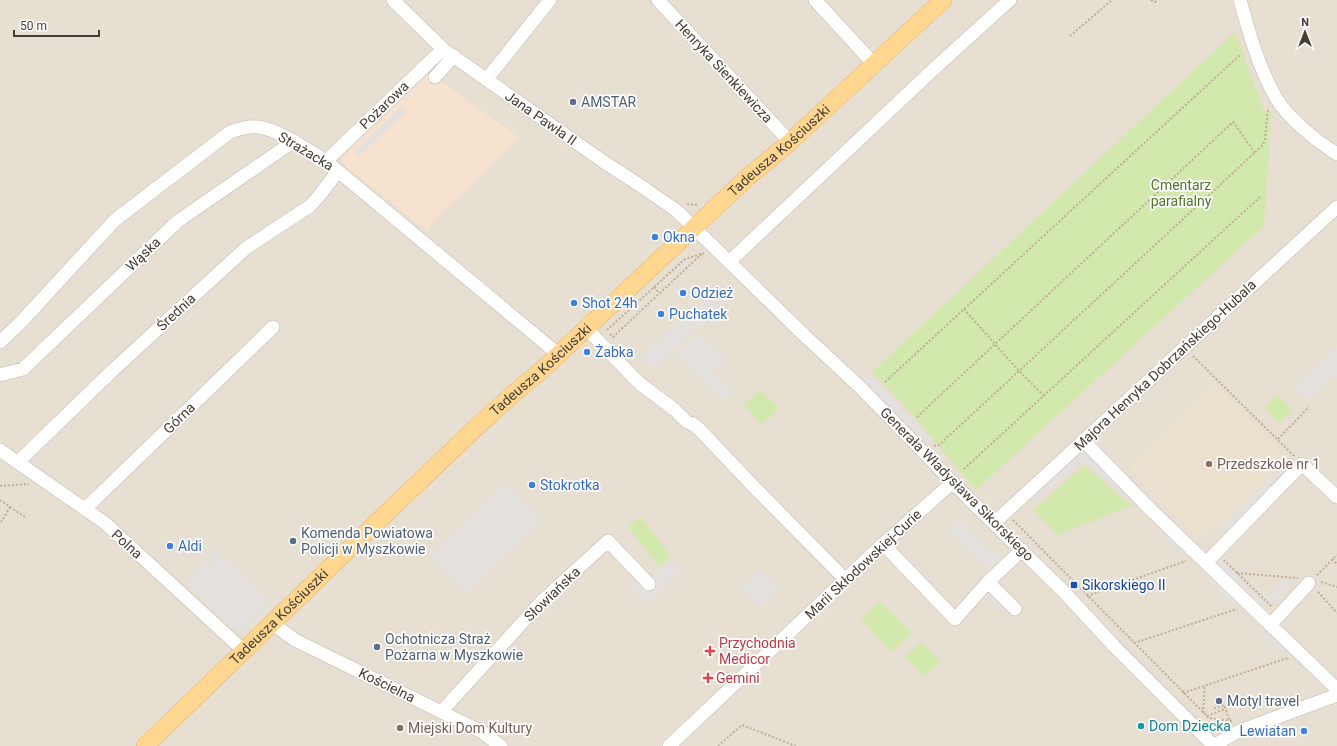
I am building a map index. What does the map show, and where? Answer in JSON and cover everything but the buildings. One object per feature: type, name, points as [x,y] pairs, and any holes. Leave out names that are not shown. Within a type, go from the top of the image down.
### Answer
[{"type":"main road","name":"Tadeusza Kościuszki","points":[[145,746],[465,439],[753,172],[790,142],[943,0]]},
{"type":"street","name":"Jana Pawła II","points":[[393,0],[408,17],[448,53],[677,211],[694,228]]},
{"type":"street","points":[[486,80],[550,0]]},
{"type":"street","name":"Henryka Sienkiewicza","points":[[658,0],[790,142]]},
{"type":"street","points":[[815,0],[874,64]]},
{"type":"street","points":[[729,262],[1010,0]]},
{"type":"street","points":[[1240,0],[1260,62],[1276,98],[1299,125],[1321,144],[1337,154]]},
{"type":"street","points":[[435,77],[448,53]]},
{"type":"street","name":"Pożarowa","points":[[326,161],[448,53]]},
{"type":"street","name":"Strażacka","points":[[0,342],[115,220],[230,132],[238,129],[258,127],[268,129],[294,141],[326,161],[558,354]]},
{"type":"street","name":"Wąska","points":[[0,375],[23,369],[178,220],[294,141]]},
{"type":"street","name":"Średnia","points":[[18,462],[112,371],[246,248],[310,206],[338,171]]},
{"type":"street","name":"Majora Henryka Dobrzańskiego-Hubala","points":[[994,523],[1337,207]]},
{"type":"street","name":"Generała Władysława Sikorskiego","points":[[694,228],[860,387],[1071,599],[1114,646],[1214,746]]},
{"type":"street","name":"Górna","points":[[85,509],[273,328]]},
{"type":"street","points":[[586,328],[639,383],[675,410],[686,422],[693,424],[700,430],[846,580]]},
{"type":"street","points":[[1083,440],[1147,506],[1337,689]]},
{"type":"street","name":"Polna","points":[[0,450],[104,523],[244,651]]},
{"type":"street","points":[[1203,559],[1216,553],[1302,464],[1337,496]]},
{"type":"street","name":"Marii Skłodowskiej-Curie","points":[[669,746],[883,544],[953,482]]},
{"type":"street","name":"Słowiańska","points":[[441,712],[542,601],[608,540],[649,584]]},
{"type":"street","points":[[883,544],[955,619],[988,582],[1022,550]]},
{"type":"street","points":[[1270,625],[1311,581]]},
{"type":"street","points":[[988,582],[1015,609]]},
{"type":"street","name":"Kościelna","points":[[273,624],[295,640],[482,732],[501,746]]},
{"type":"street","points":[[1214,746],[1233,726],[1337,695]]},
{"type":"path","points":[[1070,36],[1112,0]]},
{"type":"path","points":[[1151,0],[1155,2],[1157,0]]},
{"type":"path","points":[[885,382],[1241,54]]},
{"type":"path","points":[[939,445],[1018,370],[1263,145],[1268,112]]},
{"type":"path","points":[[917,417],[1233,122],[1255,153]]},
{"type":"path","points":[[964,469],[1260,197]]},
{"type":"path","points":[[613,337],[703,253]]},
{"type":"path","points":[[654,287],[659,293]]},
{"type":"path","points":[[964,309],[1018,370],[1043,395]]},
{"type":"path","points":[[1184,347],[1302,464]]},
{"type":"path","points":[[1277,439],[1309,407]]},
{"type":"path","points":[[0,486],[48,483]]},
{"type":"path","points":[[0,500],[25,517]]},
{"type":"path","points":[[0,524],[10,507]]},
{"type":"path","points":[[1006,512],[1203,713],[1233,726]]},
{"type":"path","points":[[1216,553],[1280,614]]},
{"type":"path","points":[[1311,581],[1337,555]]},
{"type":"path","points":[[1087,596],[1203,559]]},
{"type":"path","points":[[1332,559],[1337,564]]},
{"type":"path","points":[[1238,573],[1311,581],[1337,587]]},
{"type":"path","points":[[1311,581],[1337,613]]},
{"type":"path","points":[[1134,643],[1250,605]]},
{"type":"path","points":[[1183,693],[1300,654]]},
{"type":"path","points":[[1203,713],[1205,685]]},
{"type":"path","points":[[1215,707],[1224,705],[1233,726]]},
{"type":"path","points":[[1207,716],[1226,709]]},
{"type":"path","points":[[718,746],[742,725],[796,746]]},
{"type":"shaded area","points":[[0,0],[1337,0],[1337,746],[0,746]]},
{"type":"shaded area","points":[[430,73],[504,127],[508,126],[509,130],[519,138],[436,219],[427,231],[343,165],[341,158]]},
{"type":"shaded area","points":[[401,107],[406,112],[359,156],[354,152]]},
{"type":"shaded area","points":[[718,286],[731,297],[653,368],[639,358]]},
{"type":"shaded area","points":[[699,334],[725,360],[711,372],[733,391],[723,400],[676,353]]},
{"type":"shaded area","points":[[1337,347],[1337,373],[1307,401],[1294,388]]},
{"type":"shaded area","points":[[870,374],[932,440],[924,447],[860,383]]},
{"type":"shaded area","name":"Przedszkole nr 1","points":[[1215,384],[1288,458],[1213,530],[1209,525],[1197,537],[1130,469]]},
{"type":"shaded area","points":[[1083,448],[1141,503],[1134,505],[1082,460],[1037,501],[1030,494]]},
{"type":"shaded area","points":[[1288,461],[1295,466],[1226,536],[1220,530]]},
{"type":"shaded area","points":[[506,483],[542,520],[466,593],[430,557]]},
{"type":"shaded area","points":[[961,520],[1005,563],[988,580],[1015,604],[1004,615],[980,590],[975,594],[969,589],[990,570],[949,530]]},
{"type":"shaded area","points":[[1167,530],[1191,554],[1183,557],[1159,533]]},
{"type":"shaded area","points":[[216,550],[270,602],[240,634],[202,601],[208,595],[207,594],[201,597],[185,582],[203,561],[210,566],[211,560],[209,557]]},
{"type":"shaded area","points":[[672,559],[682,570],[645,602],[629,584],[638,577],[645,583]]},
{"type":"shaded area","points":[[1220,559],[1265,603],[1259,609],[1215,565]]},
{"type":"shaded area","points":[[761,570],[779,590],[760,608],[741,588]]},
{"type":"shaded area","points":[[1218,580],[1242,604],[1234,607],[1210,583]]},
{"type":"shaded area","points":[[1284,580],[1292,584],[1271,604],[1265,598]]},
{"type":"shaded area","points":[[1266,628],[1289,649],[1283,654],[1281,653],[1258,631]]},
{"type":"green space","name":"Cmentarz parafialny","points":[[1235,32],[1264,111],[1271,112],[1264,226],[976,490],[910,412],[872,372]]},
{"type":"green space","points":[[760,390],[779,409],[762,424],[744,405]]},
{"type":"green space","points":[[1277,395],[1292,410],[1280,422],[1264,408]]},
{"type":"green space","points":[[1084,465],[1132,506],[1057,535],[1034,510]]},
{"type":"green space","points":[[641,517],[671,557],[659,567],[628,527]]},
{"type":"green space","points":[[880,601],[912,634],[891,652],[861,619]]},
{"type":"green space","points":[[922,642],[940,662],[924,676],[905,657]]},
{"type":"place","name":"AMSTAR","points":[[573,102]]},
{"type":"place","name":"Okna","points":[[655,237]]},
{"type":"place","name":"Odzież","points":[[683,293]]},
{"type":"place","name":"Shot 24h","points":[[574,303]]},
{"type":"place","name":"Puchatek","points":[[661,314]]},
{"type":"place","name":"Żabka","points":[[587,352]]},
{"type":"place","name":"Przedszkole nr 1","points":[[1209,464]]},
{"type":"place","name":"Stokrotka","points":[[532,485]]},
{"type":"place","name":"Komenda Powiatowa Policji w Myszkowie","points":[[293,541]]},
{"type":"place","name":"Aldi","points":[[170,546]]},
{"type":"place","name":"Sikorskiego II","points":[[1074,585]]},
{"type":"place","name":"Ochotnicza Straż Pożarna w Myszkowie","points":[[377,647]]},
{"type":"place","name":"Przychodnia Medicor","points":[[710,651]]},
{"type":"place","name":"Gemini","points":[[708,678]]},
{"type":"place","name":"Motyl travel","points":[[1219,701]]},
{"type":"place","name":"Dom Dziecka","points":[[1141,726]]},
{"type":"place","name":"Miejski Dom Kultury","points":[[400,728]]},
{"type":"place","name":"Lewiatan","points":[[1304,731]]}]
